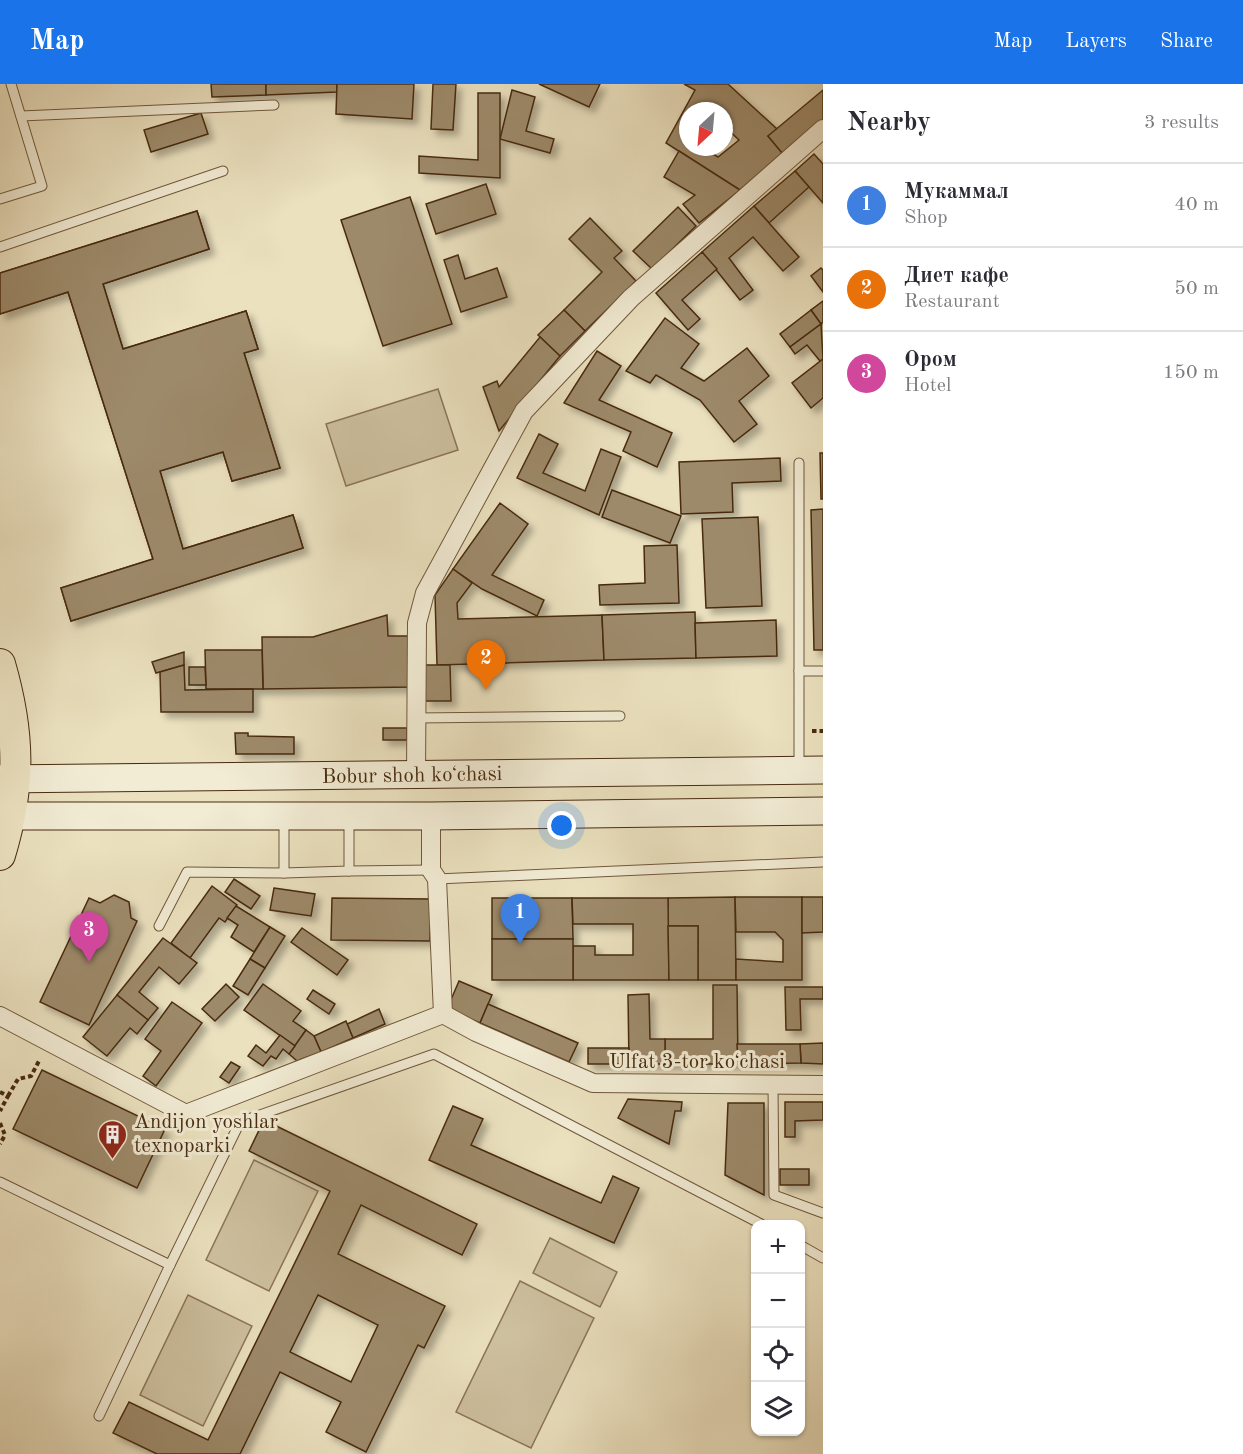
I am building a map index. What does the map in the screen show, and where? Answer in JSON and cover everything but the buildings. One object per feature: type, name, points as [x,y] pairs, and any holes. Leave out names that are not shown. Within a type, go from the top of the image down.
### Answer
[{"type":"main road","points":[[0,664],[13,723],[6,816],[0,855]]},
{"type":"main road","name":"Bobur shoh koʻchasi","points":[[8,779],[811,771]]},
{"type":"main road","points":[[91,779],[96,816]]},
{"type":"main road","name":"Bobur shoh koʻchasi","points":[[6,816],[430,816],[823,811]]},
{"type":"street","points":[[416,776],[417,623],[425,593],[524,411],[631,298],[823,129]]},
{"type":"street","points":[[0,1016],[186,1114],[442,1014],[430,816]]},
{"type":"street","name":"Ulfat 3-tor koʻchasi","points":[[442,1014],[476,1032],[593,1083],[823,1085]]},
{"type":"lane","points":[[0,199],[42,186],[12,84]]},
{"type":"lane","points":[[21,116],[274,105]]},
{"type":"lane","points":[[0,247],[223,171]]},
{"type":"lane","points":[[799,463],[800,671],[811,771]]},
{"type":"lane","points":[[800,671],[823,671]]},
{"type":"lane","points":[[416,718],[620,716]]},
{"type":"lane","points":[[284,816],[284,873]]},
{"type":"lane","points":[[349,816],[349,871]]},
{"type":"lane","points":[[159,926],[187,872],[349,871],[434,875],[823,862]]},
{"type":"lane","points":[[99,1416],[240,1122],[434,1054],[753,1220]]},
{"type":"lane","points":[[773,1085],[774,1195],[823,1213]]},
{"type":"lane","points":[[0,1182],[170,1265]]},
{"type":"lane","points":[[805,1247],[823,1257]]},
{"type":"path","points":[[0,1111],[18,1079],[31,1076],[49,1042]]},
{"type":"path","points":[[0,1092],[8,1096]]},
{"type":"path","points":[[0,1123],[5,1135],[0,1144]]},
{"type":"shaded area","points":[[438,389],[458,450],[346,486],[326,424]]},
{"type":"shaded area","points":[[254,1160],[318,1191],[269,1291],[206,1260]]},
{"type":"shaded area","points":[[550,1238],[617,1272],[600,1307],[533,1273]]},
{"type":"shaded area","points":[[520,1281],[594,1318],[531,1448],[456,1412]]},
{"type":"shaded area","points":[[188,1295],[252,1326],[203,1426],[140,1395]]},
{"type":"place","name":"Диет кафе","points":[[486,690]]},
{"type":"place","name":"Мукаммал","points":[[520,944]]},
{"type":"place","name":"Ором","points":[[89,962]]},
{"type":"place","name":"Andijon yoshlar texnoparki","points":[[113,1160]]}]
